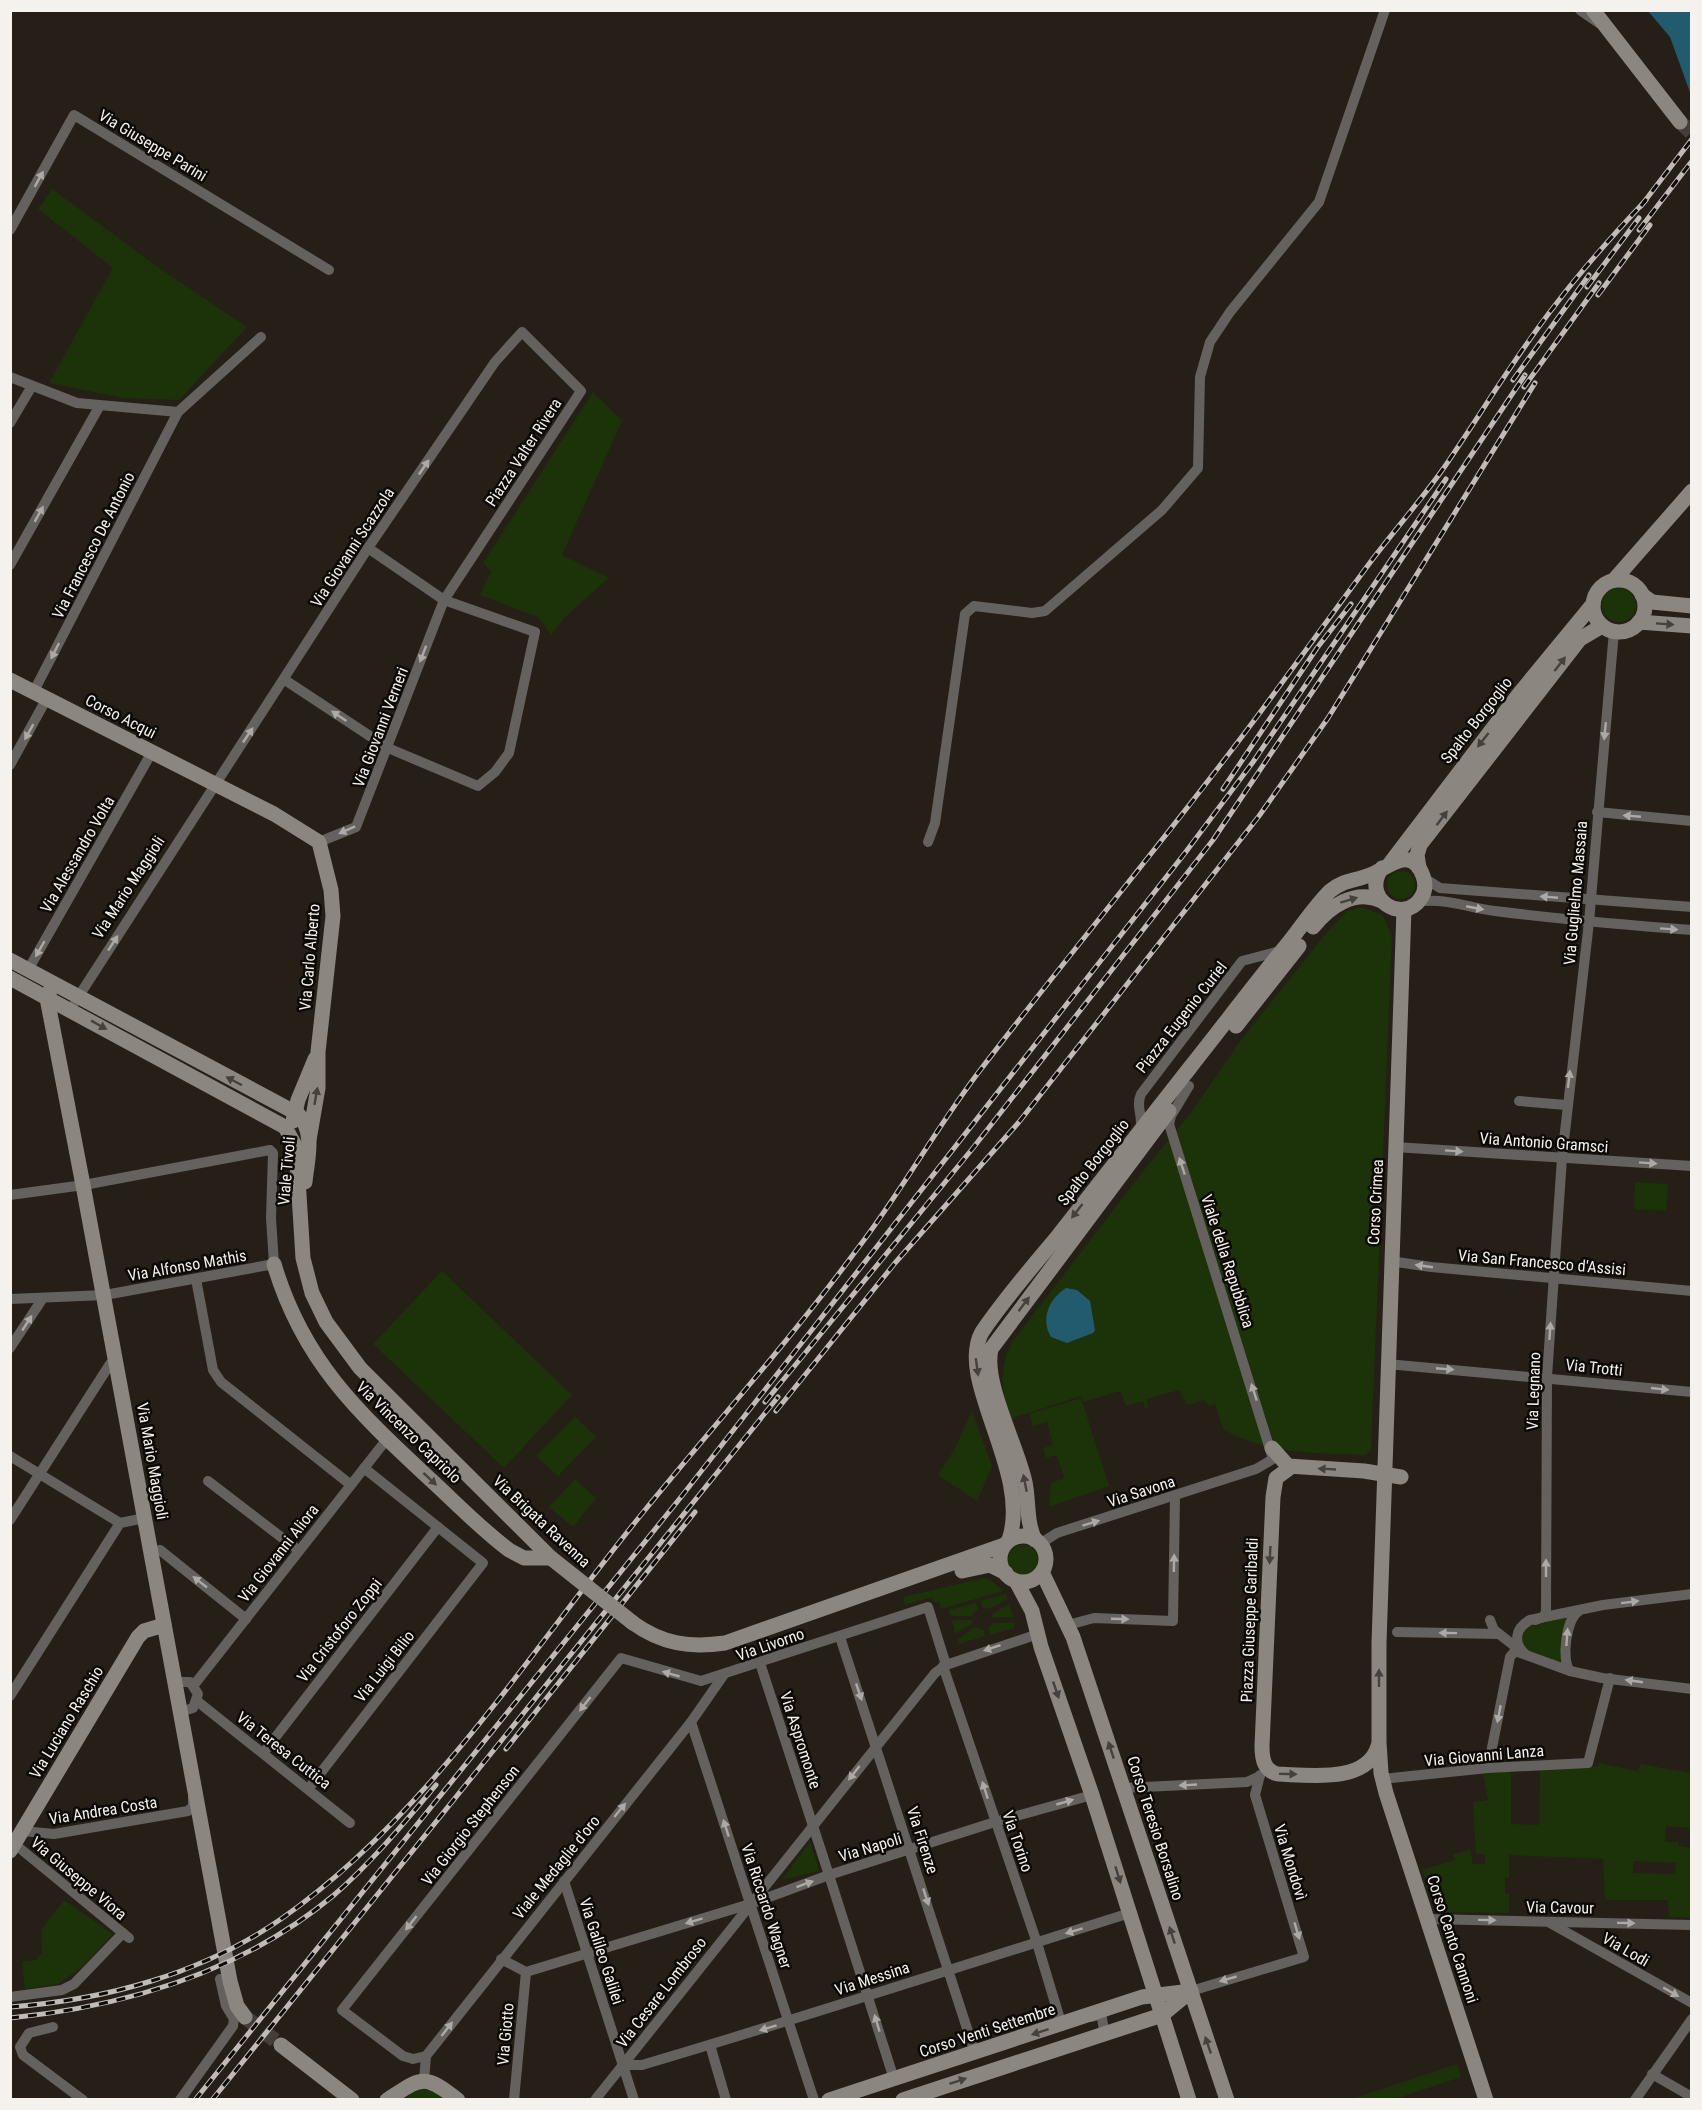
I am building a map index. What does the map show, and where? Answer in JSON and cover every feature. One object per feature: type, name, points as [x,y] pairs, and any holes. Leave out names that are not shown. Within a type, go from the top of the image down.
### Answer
[{"type":"main road","points":[[1593,10],[1680,122]]},
{"type":"main road","points":[[1639,622],[1644,609],[1632,569],[1646,545],[1691,494]]},
{"type":"main road","name":"Spalto Borgoglio","points":[[1007,1543],[1013,1523],[1012,1491],[1005,1458],[976,1367],[978,1339],[1139,1132],[1272,955],[1334,888],[1350,880],[1371,875],[1387,865],[1519,694],[1593,604],[1597,591],[1614,580],[1646,545]]},
{"type":"main road","points":[[1614,580],[1621,580],[1639,590],[1652,602],[1692,606]]},
{"type":"main road","points":[[1593,604],[1597,620],[1608,628]]},
{"type":"main road","name":"Spalto Borgoglio","points":[[1421,873],[1417,855],[1420,845],[1580,639],[1608,628],[1628,630],[1639,622],[1692,626]]},
{"type":"main road","name":"Corso Acqui","points":[[10,680],[215,784]]},
{"type":"main road","points":[[215,784],[274,814],[320,842]]},
{"type":"main road","name":"Via Carlo Alberto","points":[[318,1052],[333,909],[320,842]]},
{"type":"main road","points":[[1407,861],[1421,873],[1425,889],[1411,906],[1392,908],[1382,901],[1376,884],[1387,865],[1407,861]]},
{"type":"main road","name":"Spalto Borgoglio","points":[[1039,1545],[1030,1525],[1023,1476],[992,1375],[991,1348],[1189,1086],[1330,908],[1359,897],[1382,901]]},
{"type":"main road","name":"Corso Crimea","points":[[1378,1737],[1389,1631],[1383,1497],[1390,1261],[1411,906]]},
{"type":"main road","points":[[10,960],[28,970],[50,991]]},
{"type":"main road","points":[[10,978],[50,991]]},
{"type":"main road","name":"Viale Tivoli","points":[[50,991],[285,1127],[302,1141],[300,1218]]},
{"type":"main road","name":"Via Mario Maggioli","points":[[50,991],[223,1946],[233,1995],[245,2017]]},
{"type":"main road","name":"Viale Tivoli","points":[[74,1004],[294,1111]]},
{"type":"main road","points":[[302,1141],[294,1111],[318,1052]]},
{"type":"main road","points":[[302,1141],[319,1072],[318,1052]]},
{"type":"main road","points":[[265,1098],[290,1101],[304,1086]]},
{"type":"main road","name":"Via Brigata Ravenna","points":[[300,1218],[302,1251],[310,1287],[320,1313],[339,1342],[428,1437],[551,1558],[633,1623],[668,1642],[696,1646],[714,1645],[745,1637],[886,1589],[1007,1543]]},
{"type":"main road","name":"Via Vincenzo Capriolo","points":[[274,1264],[289,1309],[307,1345],[345,1395],[387,1439],[509,1550],[524,1558],[551,1558]]},
{"type":"main road","points":[[1272,1448],[1282,1462],[1290,1467],[1364,1471],[1401,1477]]},
{"type":"main road","points":[[1364,1471],[1379,1464],[1384,1452]]},
{"type":"main road","points":[[1273,1497],[1276,1478],[1290,1467]]},
{"type":"main road","name":"Piazza Giuseppe Garibaldi","points":[[1273,1497],[1262,1746],[1265,1765],[1272,1773],[1345,1773],[1360,1769],[1371,1761],[1377,1749],[1378,1737]]},
{"type":"main road","points":[[1011,1577],[1033,1580],[1042,1572],[1045,1563],[1039,1545],[1022,1537],[1007,1543],[1000,1563],[1030,1605],[1189,2100]]},
{"type":"main road","name":"Via Brigata Ravenna","points":[[886,1589],[985,1565],[994,1566],[1011,1577]]},
{"type":"main road","name":"Corso Teresio Borsalino","points":[[1042,1572],[1045,1583],[1068,1625],[1227,2100]]},
{"type":"main road","name":"Via Luciano Raschio","points":[[15,1842],[138,1637],[144,1631],[164,1625]]},
{"type":"main road","points":[[1378,1737],[1383,1785]]},
{"type":"main road","points":[[1345,1773],[1372,1774],[1383,1785]]},
{"type":"main road","name":"Corso Cento Cannoni","points":[[1383,1785],[1486,2100]]},
{"type":"main road","points":[[903,2100],[1162,2015],[1191,1991]]},
{"type":"main road","name":"Corso Venti Settembre","points":[[829,2100],[1155,1994],[1191,1991]]},
{"type":"main road","points":[[281,2045],[352,2100]]},
{"type":"main road","points":[[387,2100],[402,2087],[424,2080],[442,2088],[458,2100]]},
{"type":"street","points":[[928,842],[935,823],[965,614],[974,606],[1032,613],[1045,611],[1162,510],[1193,476],[1198,462],[1200,378],[1210,342],[1230,312],[1319,202],[1385,10]]},
{"type":"street","points":[[1580,10],[1611,31]]},
{"type":"street","name":"Via Giuseppe Parini","points":[[10,230],[74,115],[328,270]]},
{"type":"street","name":"Via Giovanni Scazzola","points":[[215,784],[285,680],[368,548],[495,362],[522,332]]},
{"type":"street","name":"Piazza Valter Rivera","points":[[444,600],[581,391],[522,332]]},
{"type":"street","points":[[10,377],[77,403],[99,407],[178,412],[261,337]]},
{"type":"street","points":[[10,423],[32,386]]},
{"type":"street","points":[[10,565],[99,407]]},
{"type":"street","name":"Via Francesco De Antonio","points":[[10,765],[41,695],[178,412]]},
{"type":"street","points":[[285,680],[388,748],[478,786],[495,772],[509,753],[535,632],[444,600],[368,548]]},
{"type":"street","name":"Via Giovanni Verneri","points":[[320,842],[356,827],[444,600]]},
{"type":"street","name":"Via Guglielmo Massaia","points":[[1562,1158],[1566,1104],[1591,900],[1608,628]]},
{"type":"street","name":"Via Alessandro Volta","points":[[28,970],[152,752]]},
{"type":"street","name":"Via Mario Maggioli","points":[[74,1004],[215,784]]},
{"type":"street","points":[[1597,812],[1692,821]]},
{"type":"street","points":[[1421,873],[1440,888],[1692,907]]},
{"type":"street","points":[[1411,906],[1439,901],[1488,910],[1589,922],[1692,930]]},
{"type":"street","points":[[1272,955],[1276,969],[1272,980]]},
{"type":"street","name":"Piazza Eugenio Curiel","points":[[1139,1132],[1142,1117],[1138,1105],[1141,1094],[1242,961],[1272,955]]},
{"type":"street","name":"Viale della Repubblica","points":[[1189,1086],[1171,1116],[1169,1126],[1272,1448]]},
{"type":"street","points":[[1519,1101],[1566,1104]]},
{"type":"street","name":"Via Antonio Gramsci","points":[[1395,1147],[1692,1166]]},
{"type":"street","name":"Via Vincenzo Capriolo","points":[[84,1185],[267,1150],[273,1152],[271,1218],[274,1264]]},
{"type":"street","name":"Via Legnano","points":[[1526,1655],[1518,1646],[1517,1634],[1523,1624],[1544,1617],[1546,1609],[1547,1377],[1562,1158]]},
{"type":"street","points":[[10,1195],[84,1185]]},
{"type":"street","name":"Via San Francesco d'Assisi","points":[[1390,1261],[1431,1267],[1692,1291]]},
{"type":"street","name":"Via Alfonso Mathis","points":[[10,1299],[105,1295],[274,1264]]},
{"type":"street","points":[[196,1279],[213,1370],[221,1382],[351,1485]]},
{"type":"street","points":[[10,1348],[43,1298]]},
{"type":"street","points":[[10,1520],[110,1364],[117,1363]]},
{"type":"street","name":"Via Trotti","points":[[1387,1364],[1692,1392]]},
{"type":"street","name":"Via Giovanni Aliora","points":[[194,1685],[387,1439]]},
{"type":"street","points":[[1256,1469],[1272,1461],[1272,1448]]},
{"type":"street","points":[[10,1456],[120,1523],[145,1518]]},
{"type":"street","points":[[364,1468],[438,1527]]},
{"type":"street","points":[[1256,1469],[1265,1470],[1270,1474],[1273,1497]]},
{"type":"street","name":"Via Savona","points":[[1039,1545],[1058,1533],[1256,1469]]},
{"type":"street","points":[[208,1481],[298,1550]]},
{"type":"street","points":[[1068,1625],[1094,1618],[1173,1621],[1175,1497]]},
{"type":"street","points":[[10,1696],[120,1523]]},
{"type":"street","name":"Via Luigi Bilio","points":[[309,1788],[483,1563],[438,1527]]},
{"type":"street","name":"Via Cristoforo Zoppi","points":[[264,1752],[438,1527]]},
{"type":"street","points":[[151,1552],[160,1550],[246,1618]]},
{"type":"street","points":[[1535,1620],[1584,1609],[1692,1594]]},
{"type":"street","name":"Via Livorno","points":[[621,1658],[701,1682],[928,1606]]},
{"type":"street","name":"Via Torino","points":[[928,1606],[995,1822],[1037,1942],[1062,2026]]},
{"type":"street","points":[[1570,1671],[1566,1662],[1569,1622],[1575,1613],[1584,1609]]},
{"type":"street","points":[[1490,1620],[1493,1628],[1499,1634],[1526,1655]]},
{"type":"street","points":[[1257,1625],[1264,1628],[1266,1650]]},
{"type":"street","points":[[1389,1631],[1499,1634]]},
{"type":"street","points":[[813,1825],[935,1673],[945,1665],[1038,1634]]},
{"type":"street","name":"Via Firenze","points":[[840,1637],[975,2053]]},
{"type":"street","points":[[1488,1768],[1510,1661],[1515,1651],[1570,1671],[1692,1689]]},
{"type":"street","name":"Via Giorgio Stephenson","points":[[426,2056],[413,2059],[403,2056],[342,2010],[621,1658]]},
{"type":"street","name":"Via Aspromonte","points":[[760,1663],[829,1875]]},
{"type":"street","name":"Viale Medaglie d'oro","points":[[426,2056],[691,1722],[723,1676]]},
{"type":"street","name":"Via Giovanni Lanza","points":[[1383,1785],[1488,1768],[1588,1763],[1611,1678]]},
{"type":"street","points":[[175,1682],[186,1681],[194,1685],[198,1694],[193,1708],[180,1712]]},
{"type":"street","name":"Via Teresa Cuttica","points":[[197,1701],[264,1752],[350,1823]]},
{"type":"street","name":"Via Riccardo Wagner","points":[[691,1722],[814,2100]]},
{"type":"street","name":"Piazza Giuseppe Garibaldi","points":[[1260,1775],[1262,1746]]},
{"type":"street","points":[[1123,1788],[1247,1782],[1257,1779],[1260,1775]]},
{"type":"street","name":"Via Mondovì","points":[[1191,1991],[1304,1957],[1255,1792],[1260,1775]]},
{"type":"street","name":"Via Andrea Costa","points":[[15,1842],[188,1810],[194,1804],[193,1781]]},
{"type":"street","name":"Via Napoli","points":[[750,1904],[829,1875],[995,1822],[1092,1795]]},
{"type":"street","name":"Via Cesare Lombroso","points":[[595,2100],[813,1825]]},
{"type":"street","name":"Via Giuseppe Viora","points":[[10,1997],[62,1990],[74,1984],[126,1936],[15,1842]]},
{"type":"street","points":[[829,1875],[894,2079]]},
{"type":"street","name":"Via Galileo Galilei","points":[[564,1881],[634,2100]]},
{"type":"street","points":[[501,1959],[526,1971],[750,1904]]},
{"type":"street","name":"Via Messina","points":[[623,2065],[642,2065],[789,2022],[949,1968],[1130,1913]]},
{"type":"street","name":"Via Cavour","points":[[1428,1919],[1692,1925]]},
{"type":"street","name":"Via Lodi","points":[[1547,1921],[1692,2003]]},
{"type":"street","name":"Via Giotto","points":[[514,2100],[526,1971]]},
{"type":"street","points":[[180,2100],[233,2026],[234,2019],[225,2006],[220,1979]]},
{"type":"street","points":[[1088,2017],[1099,2015],[1102,2018],[1104,2030],[1099,2035]]},
{"type":"street","points":[[1635,2100],[1692,2019]]},
{"type":"street","points":[[53,2027],[29,2033],[20,2047],[23,2055],[83,2100]]},
{"type":"street","points":[[710,2045],[726,2100]]},
{"type":"street","points":[[424,2080],[426,2056]]},
{"type":"street","points":[[1652,2074],[1692,2097]]},
{"type":"green space","points":[[52,189],[159,268],[247,327],[179,400],[124,398],[49,383],[113,268],[38,209]]},
{"type":"green space","points":[[593,392],[622,421],[562,555],[609,578],[565,617],[551,635],[538,617],[480,595],[491,572],[483,563]]},
{"type":"green space","points":[[1619,588],[1631,593],[1636,605],[1631,617],[1619,622],[1607,617],[1602,605],[1607,593]]},
{"type":"green space","points":[[1401,871],[1411,875],[1415,885],[1411,895],[1401,899],[1391,895],[1387,885],[1391,875]]},
{"type":"green space","points":[[1362,907],[1382,915],[1392,935],[1371,1451],[1365,1455],[1291,1451],[1256,1443],[1223,1429],[1215,1404],[1208,1406],[1205,1400],[1187,1405],[1179,1390],[1147,1399],[1148,1408],[1145,1408],[1143,1401],[1126,1406],[1120,1391],[1083,1402],[1081,1396],[1010,1419],[1005,1399],[1003,1370],[1013,1341],[1144,1170],[1190,1114],[1241,1040],[1327,932],[1347,911]]},
{"type":"green space","points":[[1635,1182],[1668,1184],[1666,1211],[1634,1209]]},
{"type":"green space","points":[[442,1271],[572,1395],[504,1468],[373,1344]]},
{"type":"green space","points":[[1081,1398],[1109,1486],[1049,1507],[1051,1483],[1064,1478],[1057,1455],[1046,1458],[1043,1448],[1053,1445],[1047,1422],[1033,1426],[1029,1414]]},
{"type":"green space","points":[[972,1411],[992,1466],[977,1501],[938,1475],[954,1450]]},
{"type":"green space","points":[[575,1417],[596,1437],[558,1476],[536,1456]]},
{"type":"green space","points":[[575,1479],[596,1498],[573,1527],[549,1507]]},
{"type":"green space","points":[[1023,1545],[1033,1550],[1038,1560],[1033,1570],[1023,1575],[1013,1570],[1008,1560],[1013,1550]]},
{"type":"green space","points":[[984,1578],[990,1579],[1003,1591],[941,1609],[939,1602],[934,1602],[932,1597],[905,1605],[903,1597]]},
{"type":"green space","points":[[1006,1594],[1008,1599],[989,1609],[983,1608],[981,1601]]},
{"type":"green space","points":[[976,1603],[978,1609],[972,1616],[951,1616],[949,1610]]},
{"type":"green space","points":[[1009,1604],[1013,1617],[993,1618],[992,1614]]},
{"type":"green space","points":[[1567,1617],[1563,1664],[1527,1650],[1522,1643],[1524,1631],[1530,1626]]},
{"type":"green space","points":[[952,1620],[972,1620],[973,1624],[955,1633]]},
{"type":"green space","points":[[1014,1622],[1015,1628],[990,1635],[988,1628],[992,1623]]},
{"type":"green space","points":[[975,1627],[984,1630],[985,1636],[959,1644],[958,1639]]},
{"type":"green space","points":[[1599,1763],[1638,1771],[1640,1764],[1691,1773],[1691,1828],[1666,1826],[1665,1842],[1679,1842],[1678,1846],[1691,1848],[1691,1917],[1669,1917],[1668,1900],[1605,1900],[1603,1859],[1509,1855],[1509,1878],[1505,1878],[1505,1894],[1509,1894],[1509,1913],[1436,1912],[1422,1870],[1455,1860],[1453,1854],[1470,1850],[1473,1864],[1485,1864],[1485,1854],[1476,1854],[1473,1802],[1488,1800],[1483,1774],[1511,1771],[1511,1824],[1539,1825],[1540,1769],[1599,1766]],"holes":[[[1633,1861],[1676,1863],[1675,1874],[1633,1873]]]},
{"type":"green space","points":[[810,1841],[819,1871],[782,1880]]},
{"type":"green space","points":[[64,1900],[113,1934],[82,1967],[58,1984],[25,1989],[22,1962],[36,1960],[42,1953],[41,1930]]},
{"type":"green space","points":[[1457,2064],[1461,2077],[1395,2099],[1352,2099]]},
{"type":"green space","points":[[417,2083],[454,2100],[406,2100]]},
{"type":"water","points":[[1648,11],[1691,11],[1691,95],[1670,37]]},
{"type":"water","points":[[1066,1288],[1077,1290],[1090,1301],[1095,1330],[1093,1333],[1067,1343],[1051,1337],[1046,1323],[1051,1304]]},
{"type":"tunnel","points":[[1680,122],[1692,133]]},
{"type":"tunnel","points":[[245,2017],[281,2045]]},
{"type":"railway","points":[[1641,206],[1692,139]]},
{"type":"railway","points":[[1639,230],[1692,161]]},
{"type":"railway","points":[[10,2007],[81,1998],[152,1981],[219,1955],[251,1938],[281,1919],[334,1878],[384,1831],[431,1781],[476,1728],[645,1510],[833,1282],[874,1227],[978,1073],[1199,793],[1376,555],[1434,482],[1512,365],[1567,290],[1646,200]]},
{"type":"railway","points":[[1587,287],[1639,218]]},
{"type":"railway","points":[[1598,295],[1650,225]]},
{"type":"railway","points":[[1513,380],[1589,275]]},
{"type":"railway","points":[[1524,387],[1599,283]]},
{"type":"railway","points":[[765,1402],[973,1148],[1213,840],[1525,375]]},
{"type":"railway","points":[[776,1411],[895,1263],[1019,1122],[1259,816],[1328,718],[1535,383]]},
{"type":"railway","points":[[195,2100],[681,1497],[1185,853],[1253,762],[1446,479]]},
{"type":"railway","points":[[1223,789],[1317,648],[1351,604]]},
{"type":"railway","points":[[212,2100],[778,1397]]},
{"type":"railway","points":[[506,1749],[695,1512]]},
{"type":"railway","points":[[10,2018],[97,2005],[140,1994],[222,1965],[261,1945],[299,1922],[334,1895],[387,1842],[436,1785]]}]
